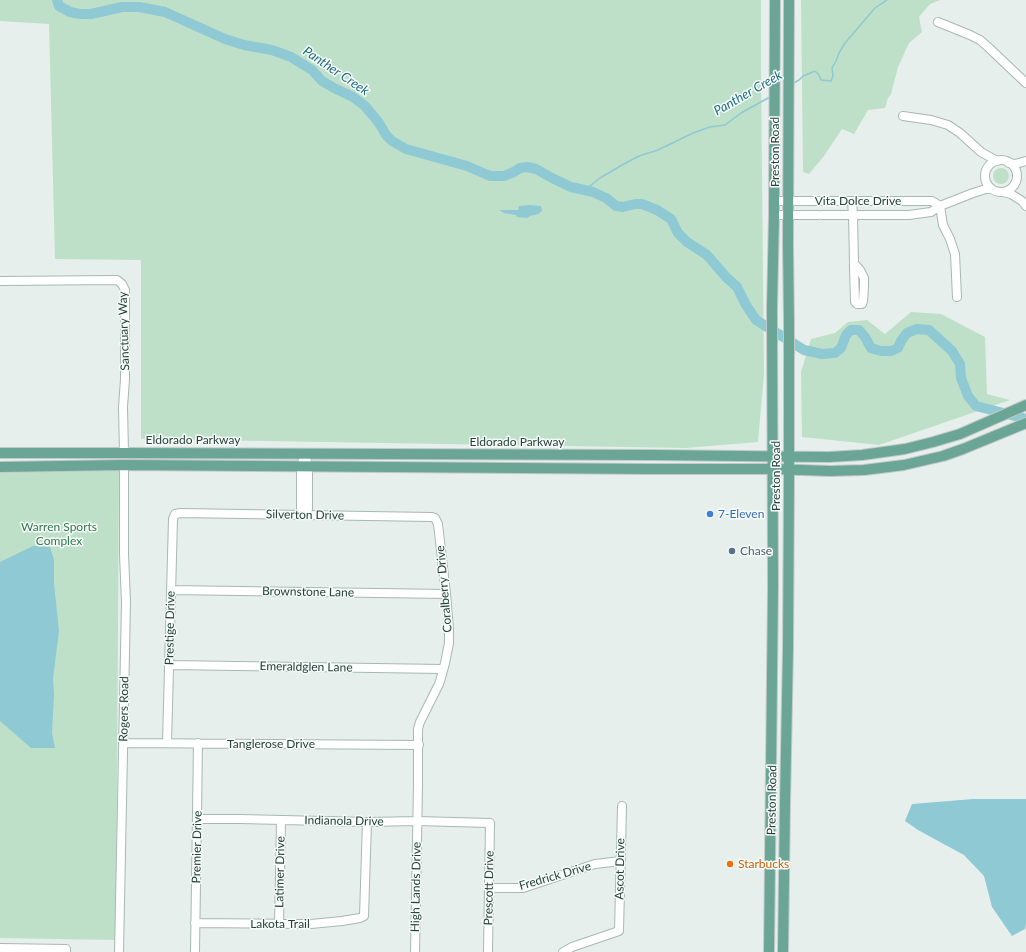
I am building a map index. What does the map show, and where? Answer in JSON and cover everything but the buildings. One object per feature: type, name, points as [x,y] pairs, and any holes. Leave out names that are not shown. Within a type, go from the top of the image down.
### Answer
[{"type":"main road","name":"Preston Road","points":[[769,952],[775,0]]},
{"type":"main road","name":"Preston Road","points":[[783,952],[788,648],[789,0]]},
{"type":"main road","name":"Eldorado Parkway","points":[[0,453],[773,456],[862,455],[904,449],[960,434],[1026,405]]},
{"type":"main road","points":[[0,466],[124,465],[650,470],[864,470],[904,465],[943,456],[1026,423]]},
{"type":"main road","points":[[124,453],[124,465]]},
{"type":"main road","points":[[537,455],[537,469]]},
{"type":"main road","points":[[650,455],[650,470]]},
{"type":"main road","points":[[772,648],[788,648]]},
{"type":"main road","points":[[771,803],[785,803]]},
{"type":"street","points":[[938,22],[980,40],[1026,83]]},
{"type":"street","points":[[903,116],[931,120],[945,124],[960,133],[981,152],[997,161]]},
{"type":"street","points":[[981,152],[987,167],[987,183],[991,188],[995,191],[1011,194],[1024,203]]},
{"type":"street","points":[[986,173],[991,163],[997,161],[1004,160],[1015,164],[1026,162]]},
{"type":"street","points":[[1003,192],[1009,190],[1013,186],[1026,162]]},
{"type":"street","points":[[1010,163],[1016,170],[1016,188],[1024,203]]},
{"type":"street","name":"Vita Dolce Drive","points":[[972,193],[983,182],[986,173]]},
{"type":"street","name":"Vita Dolce Drive","points":[[774,215],[909,215],[931,212],[940,206],[972,193],[991,188]]},
{"type":"street","name":"Vita Dolce Drive","points":[[774,200],[932,201],[940,206]]},
{"type":"street","points":[[822,215],[828,212],[829,208],[825,201]]},
{"type":"street","points":[[852,201],[854,263]]},
{"type":"street","points":[[940,206],[943,225],[955,254],[957,297]]},
{"type":"street","name":"Sanctuary Way","points":[[0,281],[117,280],[122,284],[125,290],[125,378],[123,407],[124,453]]},
{"type":"street","points":[[304,453],[305,467],[301,509],[304,515]]},
{"type":"street","name":"Rogers Road","points":[[119,952],[126,602],[124,554],[124,465]]},
{"type":"street","name":"Silverton Drive","points":[[175,514],[189,513],[435,518]]},
{"type":"street","name":"Prestige Drive","points":[[167,743],[172,519],[175,514]]},
{"type":"street","name":"Coralberry Drive","points":[[418,821],[418,729],[439,684],[449,643],[446,594],[438,524],[435,518]]},
{"type":"street","name":"Brownstone Lane","points":[[171,590],[446,594]]},
{"type":"street","name":"Emeraldglen Lane","points":[[169,665],[443,669]]},
{"type":"street","name":"Tanglerose Drive","points":[[123,743],[419,745]]},
{"type":"street","name":"Premier Drive","points":[[194,952],[198,743]]},
{"type":"street","name":"Ascot Drive","points":[[563,952],[572,947],[619,932],[622,806]]},
{"type":"street","name":"Indianola Drive","points":[[197,819],[490,823]]},
{"type":"street","name":"Latimer Drive","points":[[279,924],[281,821]]},
{"type":"street","name":"High Lands Drive","points":[[415,952],[418,821]]},
{"type":"street","name":"Lakota Trail","points":[[195,923],[311,924],[348,920],[364,916],[367,822]]},
{"type":"street","name":"Prescott Drive","points":[[488,952],[490,823]]},
{"type":"street","name":"Fredrick Drive","points":[[489,888],[523,888],[595,864],[620,861]]},
{"type":"street","points":[[0,948],[66,950]]},
{"type":"green space","points":[[0,0],[761,0],[764,374],[758,442],[686,448],[141,439],[141,260],[55,259],[49,24],[0,21]]},
{"type":"green space","points":[[801,0],[940,0],[930,4],[919,17],[922,32],[909,43],[898,67],[891,94],[885,108],[868,110],[854,134],[842,129],[824,156],[809,174],[803,172]]},
{"type":"green space","points":[[1001,168],[1008,173],[1009,176],[1004,183],[1001,184],[994,179],[993,176],[998,169]]},
{"type":"green space","points":[[911,312],[941,314],[985,337],[987,394],[1010,400],[879,445],[802,437],[801,372],[811,339],[835,333],[848,322],[867,320],[885,334]]},
{"type":"green space","name":"Warren Sports Complex","points":[[119,469],[116,940],[0,938],[0,473]]},
{"type":"water","points":[[519,206],[541,206],[542,211],[527,218],[517,217],[516,215],[504,213],[499,210],[518,210]]},
{"type":"water","points":[[33,546],[50,547],[54,560],[54,584],[59,631],[53,679],[54,694],[52,733],[55,748],[31,748],[0,721],[0,562]]},
{"type":"water","points":[[973,799],[1026,799],[1026,923],[1025,929],[1012,936],[992,907],[984,876],[964,855],[918,830],[905,821],[912,804]]},
{"type":"waterway","name":"Panther Creek","points":[[57,0],[59,6],[70,12],[80,14],[91,14],[122,7],[139,7],[165,12],[225,39],[244,45],[272,50],[291,57],[312,70],[322,81],[353,97],[365,106],[379,123],[386,135],[392,141],[406,149],[467,166],[490,176],[504,176],[520,168],[527,167],[536,169],[571,187],[593,192],[606,198],[616,206],[623,207],[642,204],[657,210],[671,219],[678,233],[687,242],[707,255],[737,287],[756,320],[804,350],[822,354],[835,353],[841,348],[846,335],[851,330],[859,330],[871,348],[881,351],[891,351],[898,348],[907,333],[917,329],[929,330],[952,351],[960,364],[961,378],[968,396],[976,406],[1026,419]]},
{"type":"waterway","name":"Panther Creek","points":[[792,84],[803,76],[815,71],[821,80],[831,81],[833,76],[832,68],[845,43],[875,8],[887,0]]},
{"type":"waterway","name":"Panther Creek","points":[[585,190],[600,178],[639,156],[658,150],[693,133],[710,127],[725,125],[741,113],[770,97]]},
{"type":"place","name":"7-Eleven","points":[[710,514]]},
{"type":"place","name":"Chase","points":[[732,551]]},
{"type":"place","name":"Starbucks","points":[[730,864]]}]
